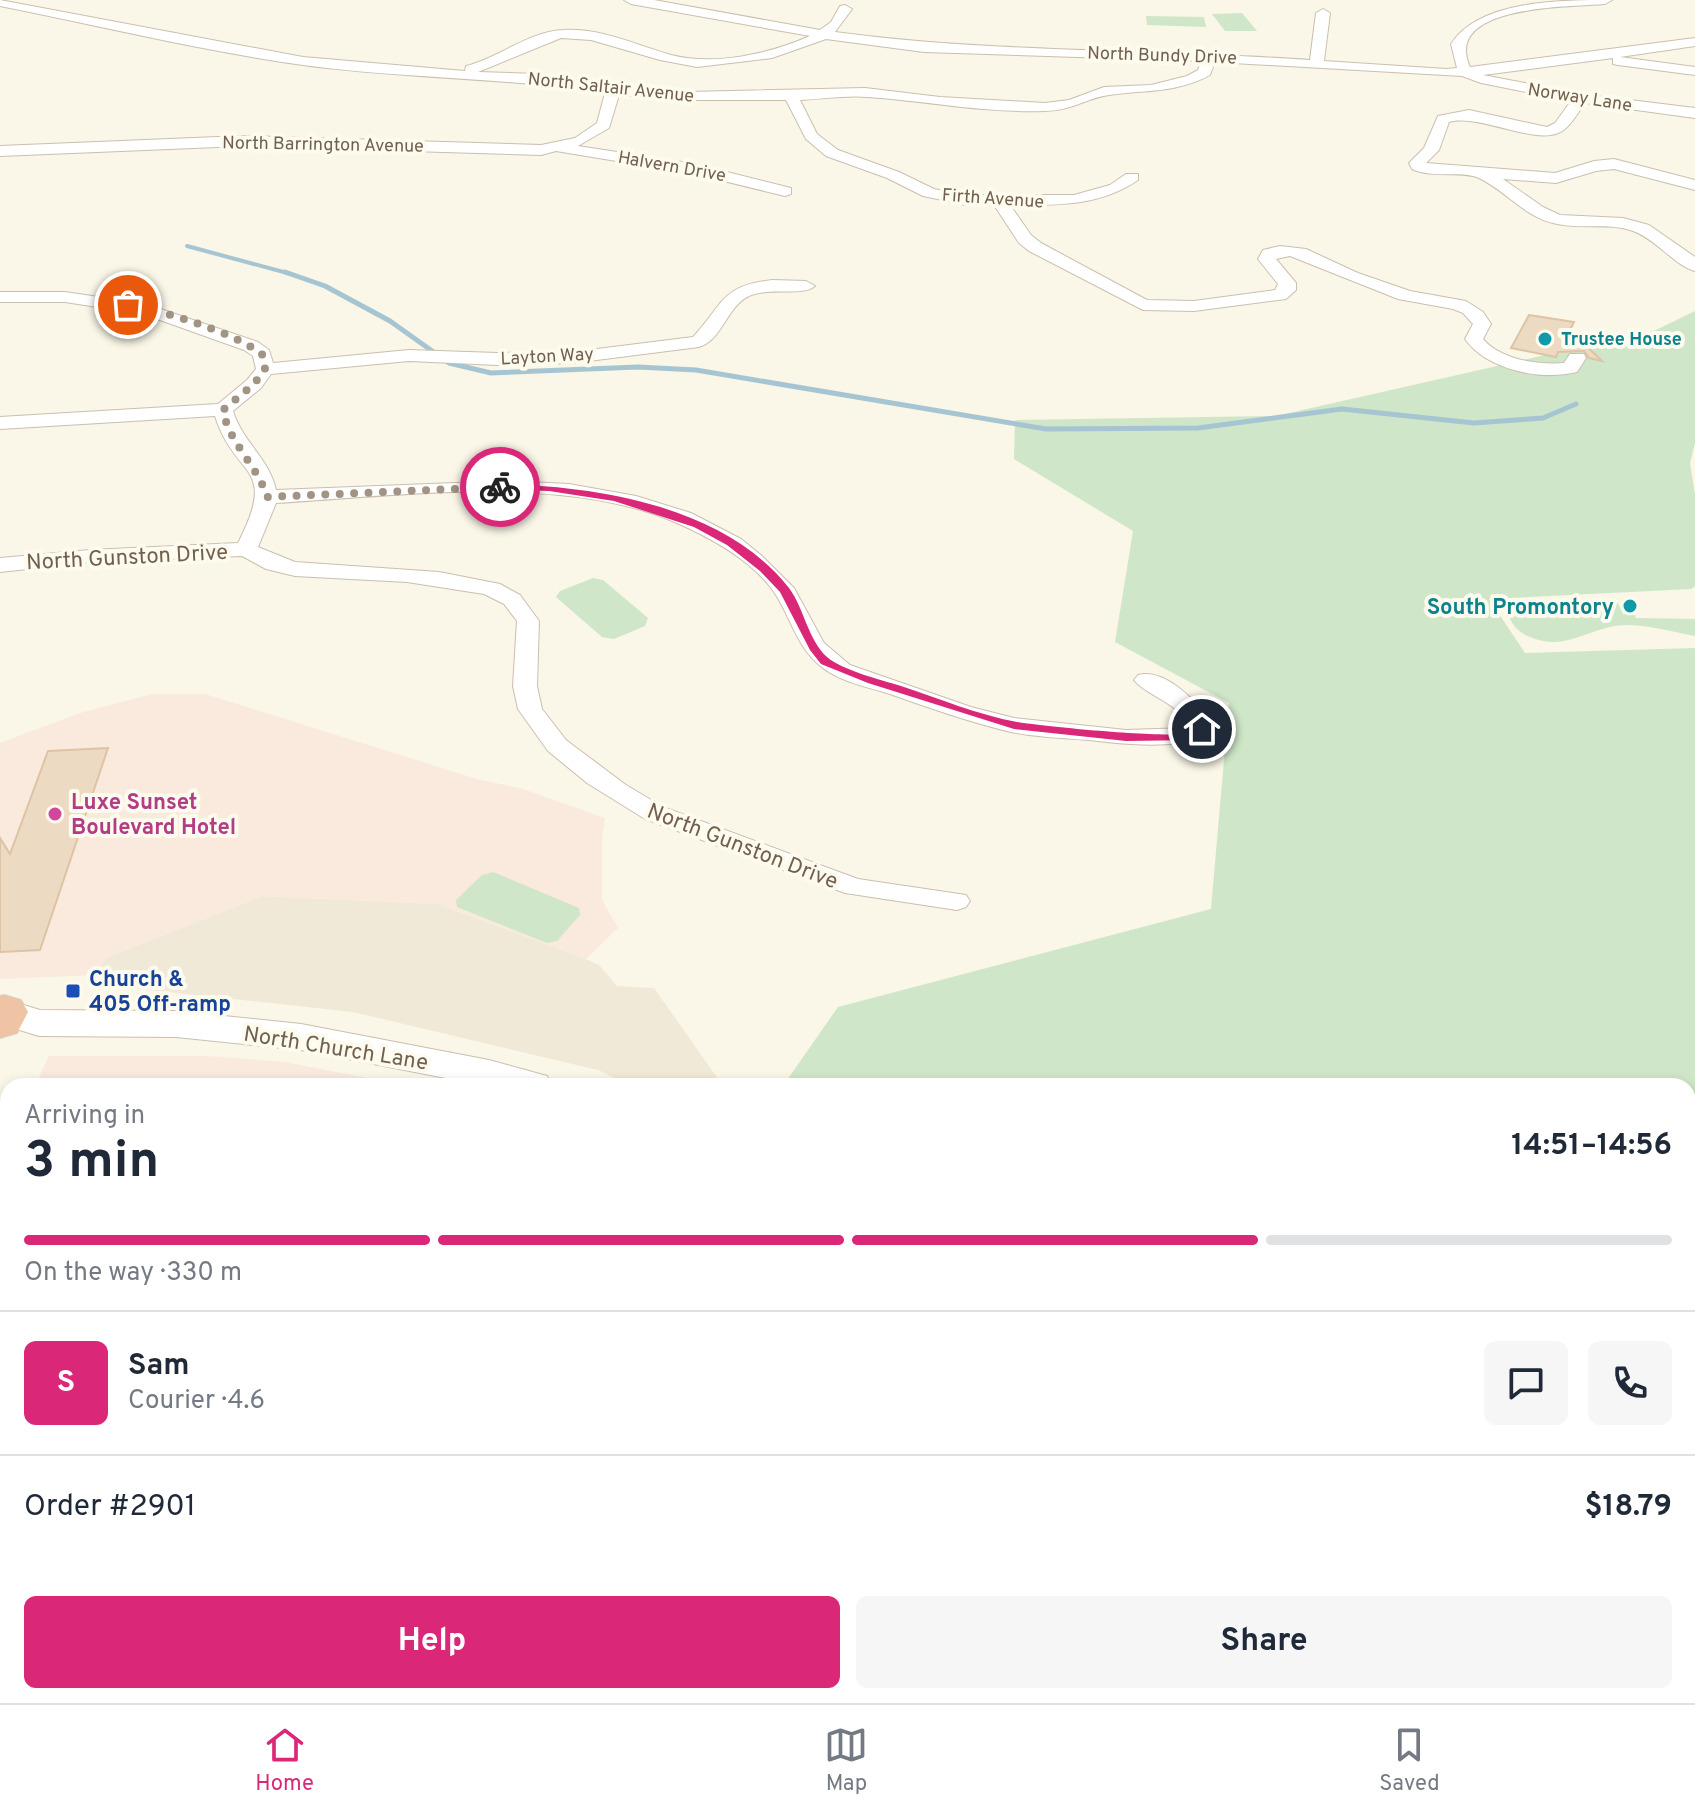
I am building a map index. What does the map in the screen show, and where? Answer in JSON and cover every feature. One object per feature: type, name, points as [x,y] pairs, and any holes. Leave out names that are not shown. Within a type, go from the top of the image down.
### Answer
[{"type":"street","name":"North Bundy Drive","points":[[631,0],[822,34],[924,48],[1209,57],[1466,73],[1695,42]]},
{"type":"street","points":[[1466,73],[1457,47],[1461,36],[1471,25],[1524,7],[1605,0]]},
{"type":"street","name":"North Saltair Avenue","points":[[0,2],[303,61],[452,75],[540,78],[613,90],[687,96],[865,92],[940,101],[1061,107],[1104,91],[1151,89],[1192,79],[1205,72],[1209,57]]},
{"type":"street","points":[[452,75],[500,60],[532,42],[560,34],[594,37],[650,54],[699,64],[783,51],[809,42],[837,24],[845,9]]},
{"type":"street","points":[[1317,63],[1323,13]]},
{"type":"street","points":[[1591,57],[1695,71]]},
{"type":"street","name":"Norway Lane","points":[[1466,73],[1481,79],[1581,98],[1695,113]]},
{"type":"street","name":"North Barrington Avenue","points":[[0,151],[242,141],[361,142],[511,151],[558,147],[580,141],[604,125],[613,90]]},
{"type":"street","name":"Firth Avenue","points":[[791,96],[811,136],[832,153],[893,175],[929,193],[1000,202],[1075,200],[1116,188],[1132,177]]},
{"type":"street","points":[[1581,98],[1560,126],[1550,132],[1483,118],[1461,116],[1443,119],[1431,150],[1417,163],[1423,169],[1556,178],[1594,166],[1614,164],[1695,185]]},
{"type":"street","name":"Halvern Drive","points":[[558,147],[695,169],[764,183],[785,191]]},
{"type":"street","points":[[1480,173],[1525,205],[1561,221],[1578,224],[1623,223],[1641,227],[1662,239],[1695,266]]},
{"type":"street","points":[[1000,202],[1025,239],[1035,247],[1143,305],[1194,306],[1280,295],[1287,290],[1287,283],[1267,259],[1269,254],[1291,251],[1314,257],[1340,273],[1411,298],[1476,312],[1482,324],[1474,339],[1477,346],[1487,353],[1552,369],[1570,368],[1577,358]]},
{"type":"street","name":"Layton Way","points":[[265,369],[376,356],[500,359],[587,355],[681,344],[699,341],[731,299],[745,290],[781,284],[806,286]]},
{"type":"street","points":[[0,297],[65,297],[146,309],[251,346],[262,354],[265,369],[254,384],[223,410],[0,423]]},
{"type":"street","points":[[223,410],[225,423],[263,481],[267,497],[246,549]]},
{"type":"street","points":[[267,497],[491,487],[549,488],[616,498],[673,515],[731,543],[764,568],[785,591],[815,650],[825,661],[842,670],[963,712],[1014,725],[1126,737],[1183,737],[1200,733],[1201,724],[1179,699],[1146,680]]},
{"type":"street","name":"North Gunston Drive","points":[[0,565],[90,556],[246,549],[274,564],[295,569],[458,581],[487,587],[508,596],[528,621],[524,687],[528,704],[542,729],[559,748],[589,772],[654,813],[854,887],[957,901]]},
{"type":"street","name":"North Church Lane","points":[[9,1021],[176,1024],[301,1037],[506,1078]]},
{"type":"shaded area","points":[[152,694],[205,694],[480,780],[520,788],[605,818],[602,900],[618,928],[586,959],[438,904],[262,896],[106,958],[95,975],[0,979],[0,743],[80,713]]},
{"type":"shaded area","points":[[262,896],[438,904],[586,959],[599,965],[617,986],[654,988],[717,1078],[614,1078],[598,1070],[353,1012],[111,986],[95,975],[106,958]]},
{"type":"shaded area","points":[[49,1056],[208,1056],[284,1062],[368,1078],[39,1078]]},
{"type":"green space","points":[[1242,13],[1257,31],[1225,31],[1212,14]]},
{"type":"green space","points":[[1146,16],[1204,17],[1206,27],[1147,25]]},
{"type":"green space","points":[[1695,311],[1695,443],[1690,463],[1695,495],[1695,586],[1691,589],[1489,599],[1525,653],[1695,648],[1695,1078],[789,1078],[838,1007],[1211,909],[1229,703],[1115,642],[1133,531],[1014,459],[1015,420],[1276,416],[1656,330]]},
{"type":"green space","points":[[593,578],[603,580],[648,618],[645,626],[614,639],[602,637],[556,597],[560,591]]},
{"type":"green space","points":[[1616,599],[1623,614],[1634,614],[1636,618],[1695,619],[1695,636],[1627,625],[1567,640],[1543,641],[1520,631],[1509,616],[1513,600]]},
{"type":"green space","points":[[493,872],[579,908],[580,915],[557,941],[547,943],[457,907],[456,900],[482,875]]},
{"type":"building","name":"Trustee House","points":[[1529,315],[1574,322],[1570,330],[1602,361],[1589,358],[1584,351],[1558,352],[1556,357],[1511,348]]},
{"type":"building","name":"Luxe Sunset Boulevard Hotel","points":[[108,748],[40,950],[0,952],[0,838],[10,854],[48,751]]},
{"type":"waterway","points":[[187,246],[290,274]]},
{"type":"waterway","points":[[285,272],[290,274]]},
{"type":"waterway","points":[[290,274],[325,286],[390,321],[449,363],[491,373],[638,367],[696,370],[1046,429],[1198,428],[1342,409],[1474,423],[1543,418],[1576,404]]},
{"type":"way so far","points":[[128,305],[192,324],[251,346],[262,354],[266,361],[265,369],[254,384],[223,410],[225,423],[263,481],[267,497],[500,487]]},
{"type":"place","name":"Trustee House","points":[[1545,339]]},
{"type":"place","name":"South Promontory","points":[[1630,606]]},
{"type":"place","name":"Luxe Sunset Boulevard Hotel","points":[[55,814]]},
{"type":"place","name":"Church & 405 Off-ramp","points":[[73,991]]},
{"type":"route","points":[[500,487],[549,488],[616,498],[697,524],[731,543],[764,568],[785,591],[815,650],[825,661],[872,681],[963,712],[1014,725],[1126,737],[1196,736],[1202,729]]}]
